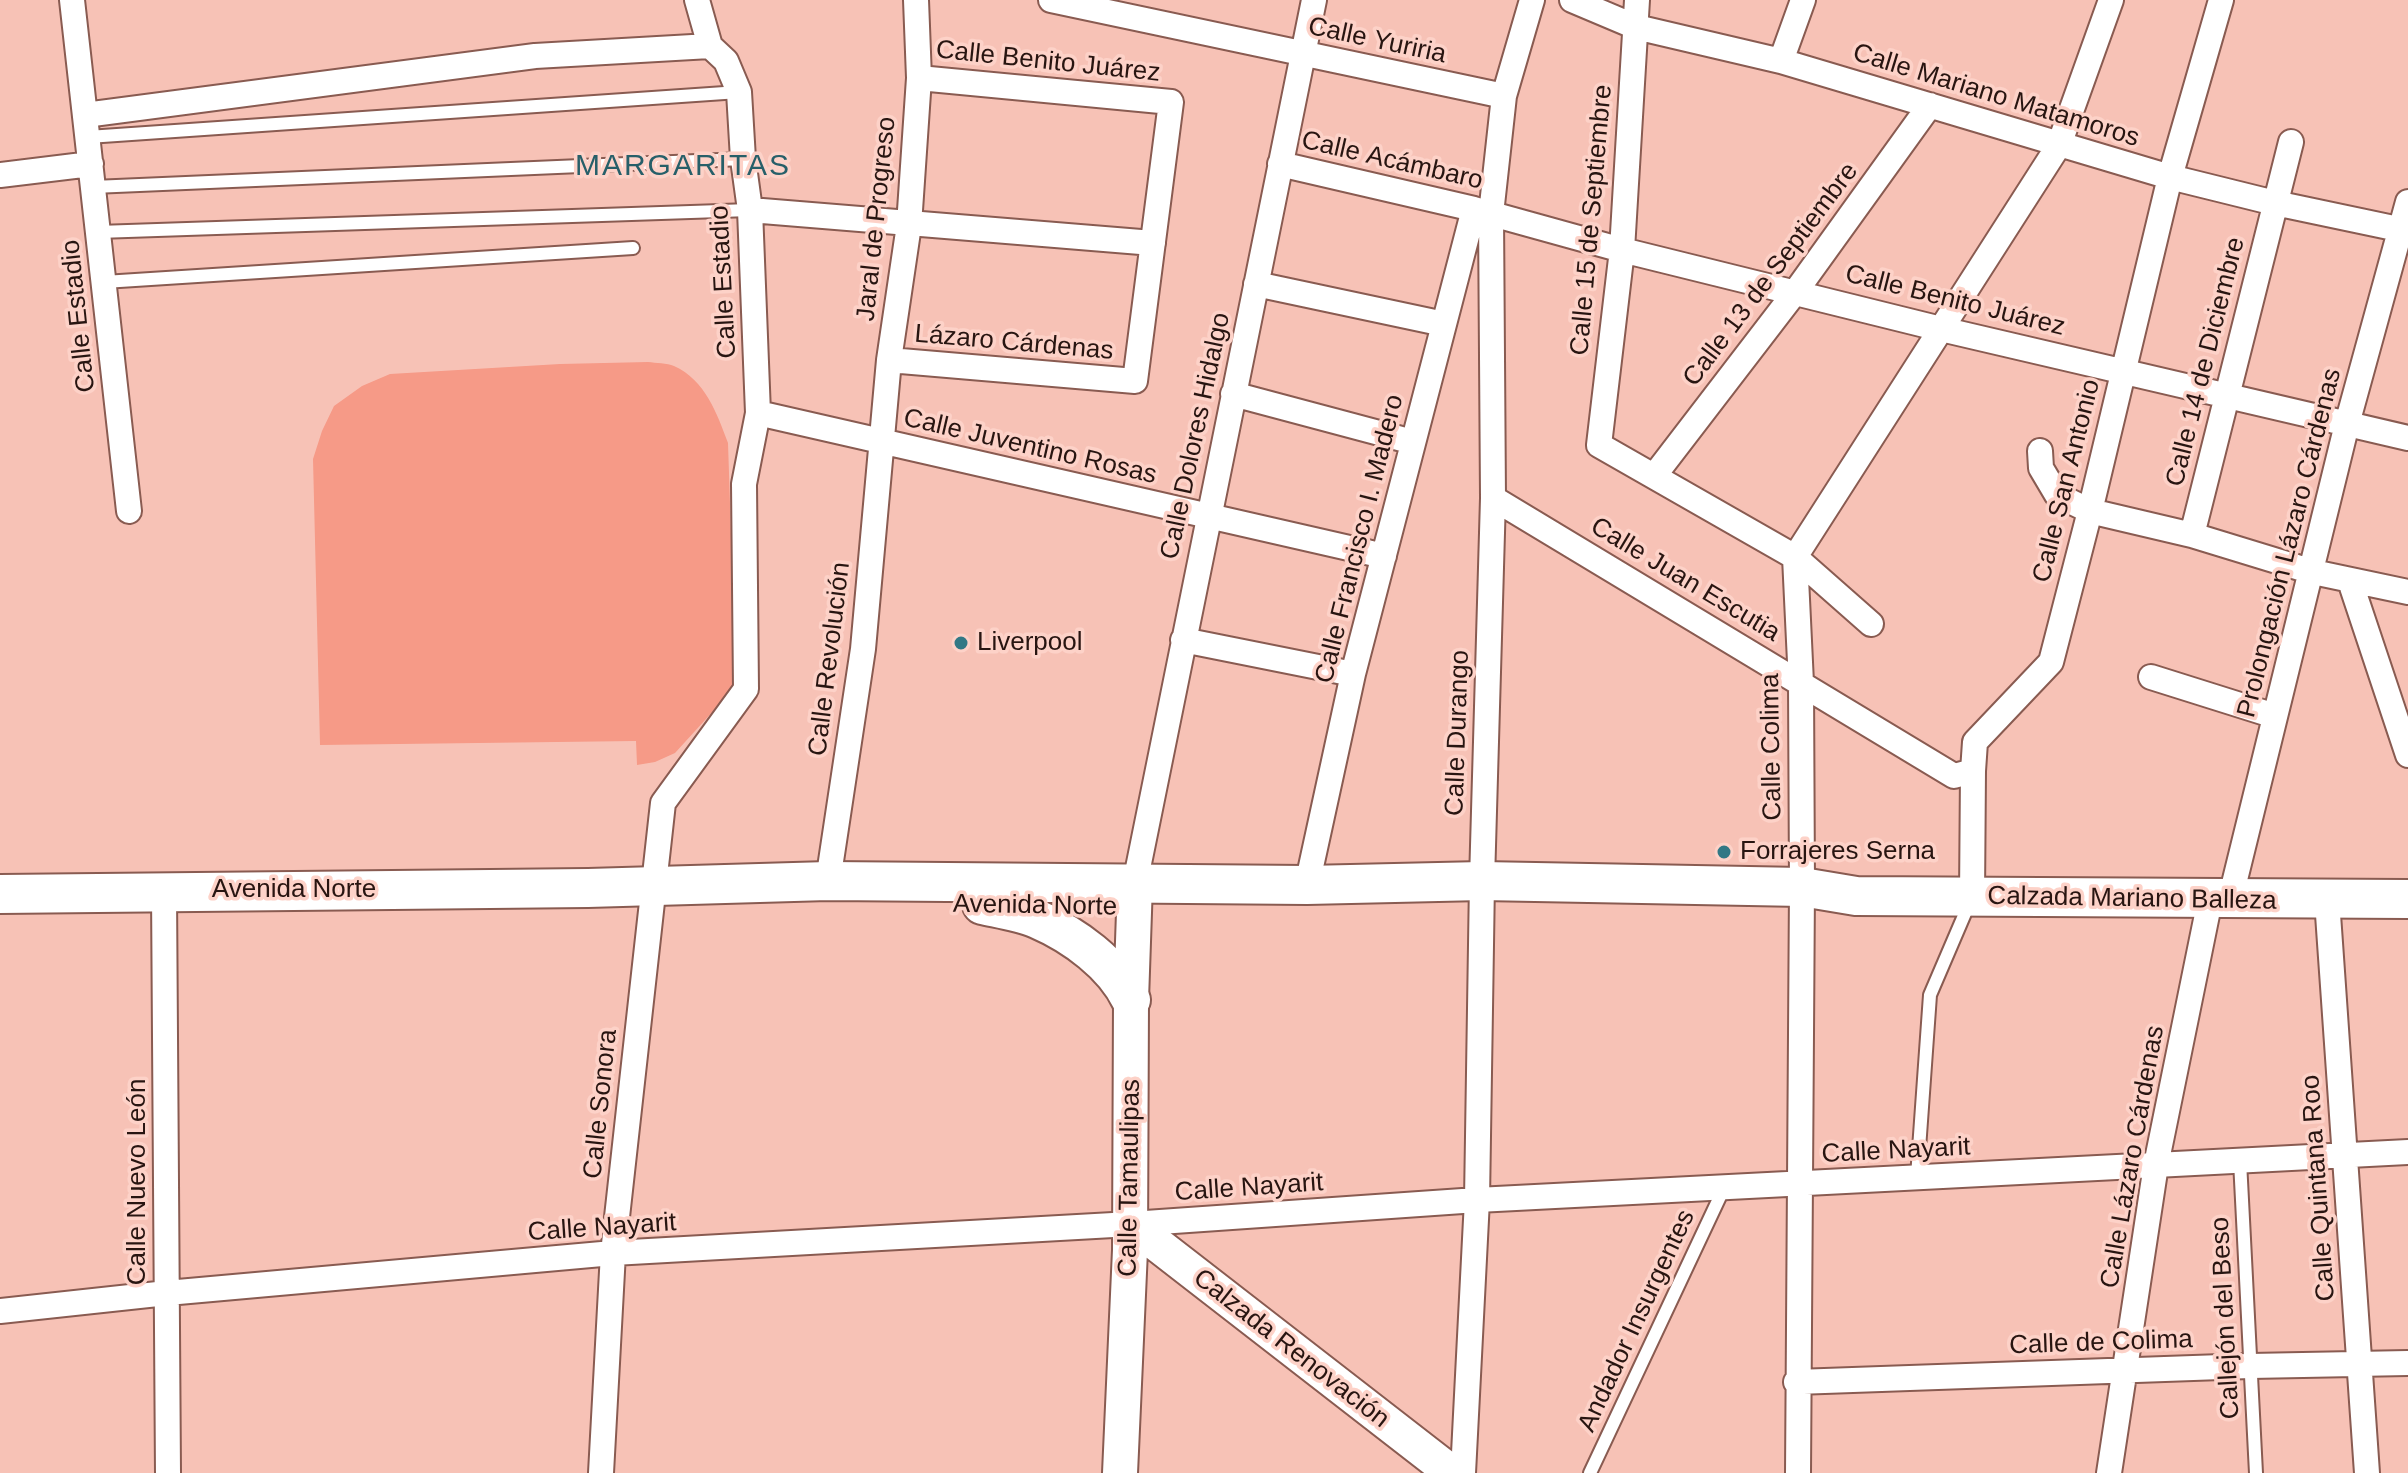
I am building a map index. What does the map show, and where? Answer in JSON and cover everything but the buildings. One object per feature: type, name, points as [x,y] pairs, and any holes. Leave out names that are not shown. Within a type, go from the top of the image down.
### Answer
[{"type":"main road","name":"Avenida Norte","points":[[653,893],[828,881],[978,884],[1135,895],[1482,893]]},
{"type":"main road","points":[[705,900],[811,890],[828,881]]},
{"type":"main road","name":"Avenida Norte","points":[[0,894],[588,888],[705,900],[982,905],[1307,885],[1482,893]]},
{"type":"main road","name":"Calzada Mariano Balleza","points":[[1482,893],[1801,898],[2408,899]]},
{"type":"main road","points":[[982,905],[1036,919],[1081,944],[1121,979],[1131,1000]]},
{"type":"street","name":"Calle Estadio","points":[[72,0],[129,511]]},
{"type":"street","points":[[86,126],[535,56],[710,46],[697,0]]},
{"type":"street","name":"Jaral de Progreso","points":[[882,443],[889,360],[909,225],[919,78],[916,0]]},
{"type":"street","name":"Calle Yuriria","points":[[1051,0],[1086,4],[1504,96]]},
{"type":"street","name":"Calle Dolores Hidalgo","points":[[1135,895],[1183,640],[1314,0]]},
{"type":"street","name":"Calle Durango","points":[[1463,1473],[1477,1200],[1493,498],[1482,211],[1504,96],[1532,0]]},
{"type":"street","name":"Calle Mariano Matamoros","points":[[1572,0],[1636,27],[1781,61],[2170,177],[2405,231]]},
{"type":"street","name":"Calle 15 de Septiembre","points":[[1637,0],[1622,250],[1599,445],[1654,476]]},
{"type":"street","points":[[1781,61],[1803,0]]},
{"type":"street","points":[[1795,557],[2059,145],[2111,0]]},
{"type":"street","name":"Calle San Antonio","points":[[1972,897],[1975,742],[2051,662],[2212,4]]},
{"type":"street","name":"Calle Estadio","points":[[653,893],[663,803],[746,689],[744,484],[758,413],[750,210],[739,92],[726,61],[710,46]]},
{"type":"street","name":"Calle Benito Juárez","points":[[919,78],[1171,102],[1153,243]]},
{"type":"street","name":"Calle 13 de Septiembre","points":[[1654,476],[1796,291],[1930,105]]},
{"type":"street","name":"Calle 14 de Diciembre","points":[[2192,535],[2291,142]]},
{"type":"street","name":"Calle Acámbaro","points":[[1280,164],[1482,211]]},
{"type":"street","points":[[0,175],[92,176]]},
{"type":"street","name":"Prolongación Lázaro Cárdenas","points":[[2220,900],[2275,716],[2313,572],[2347,424],[2405,231],[2408,202]]},
{"type":"street","points":[[750,210],[1153,243]]},
{"type":"street","name":"Calle Benito Juárez","points":[[1482,211],[1622,250],[1941,329],[2408,438]]},
{"type":"street","name":"Calle Francisco I. Madero","points":[[1307,885],[1353,674],[1413,442],[1444,324],[1482,211]]},
{"type":"street","name":"Lázaro Cárdenas","points":[[889,360],[1135,381],[1153,243]]},
{"type":"street","points":[[1256,284],[1444,324]]},
{"type":"street","points":[[1233,394],[1413,442]]},
{"type":"street","name":"Calle Juventino Rosas","points":[[758,413],[1384,556]]},
{"type":"street","name":"Calle Revolución","points":[[828,881],[863,649],[882,443]]},
{"type":"street","points":[[2040,451],[2041,468],[2057,495],[2090,511],[2192,535],[2313,572],[2408,592]]},
{"type":"street","points":[[1654,476],[1795,557],[1871,624]]},
{"type":"street","name":"Calle Juan Escutia","points":[[1493,498],[1954,776],[1973,771]]},
{"type":"street","name":"Calle Colima","points":[[1795,557],[1801,683],[1798,1473]]},
{"type":"street","points":[[2350,581],[2408,755]]},
{"type":"street","points":[[1183,640],[1353,674]]},
{"type":"street","points":[[2151,677],[2275,716]]},
{"type":"street","name":"Calle Nuevo León","points":[[164,891],[168,1473]]},
{"type":"street","name":"Calle Sonora","points":[[601,1473],[613,1253],[653,893]]},
{"type":"street","name":"Calle Tamaulipas","points":[[1120,1473],[1130,1237],[1131,1000],[1135,895]]},
{"type":"street","name":"Calle Lázaro Cárdenas","points":[[2109,1473],[2156,1165],[2220,900]]},
{"type":"street","name":"Calle Quintana Roo","points":[[2327,900],[2367,1473]]},
{"type":"street","name":"Calle Nayarit","points":[[0,1311],[613,1253],[1130,1237],[1477,1200],[2408,1152]]},
{"type":"street","name":"Calzada Renovación","points":[[1130,1237],[1414,1473]]},
{"type":"street","name":"Calzada Renovación","points":[[1130,1237],[1452,1473]]},
{"type":"street","name":"Calle de Colima","points":[[1796,1382],[2408,1363]]},
{"type":"lane","points":[[86,126],[739,92]]},
{"type":"lane","points":[[92,176],[743,159]]},
{"type":"lane","points":[[98,232],[750,210]]},
{"type":"lane","points":[[104,282],[633,248]]},
{"type":"lane","points":[[1917,1177],[1930,995],[1972,897]]},
{"type":"lane","name":"Callejón del Beso","points":[[2240,1161],[2256,1473]]},
{"type":"lane","name":"Andador Insurgentes","points":[[1590,1473],[1724,1188]]},
{"type":"shaded area","points":[[648,362],[674,366],[694,380],[714,409],[728,443],[736,686],[675,753],[655,762],[637,765],[636,741],[320,745],[313,459],[334,406],[362,386],[390,374]]},
{"type":"place","name":"Liverpool","points":[[961,643]]},
{"type":"place","name":"Forrajeres Serna","points":[[1724,852]]},
{"type":"district","name":"MARGARITAS","points":[[683,167]]}]
